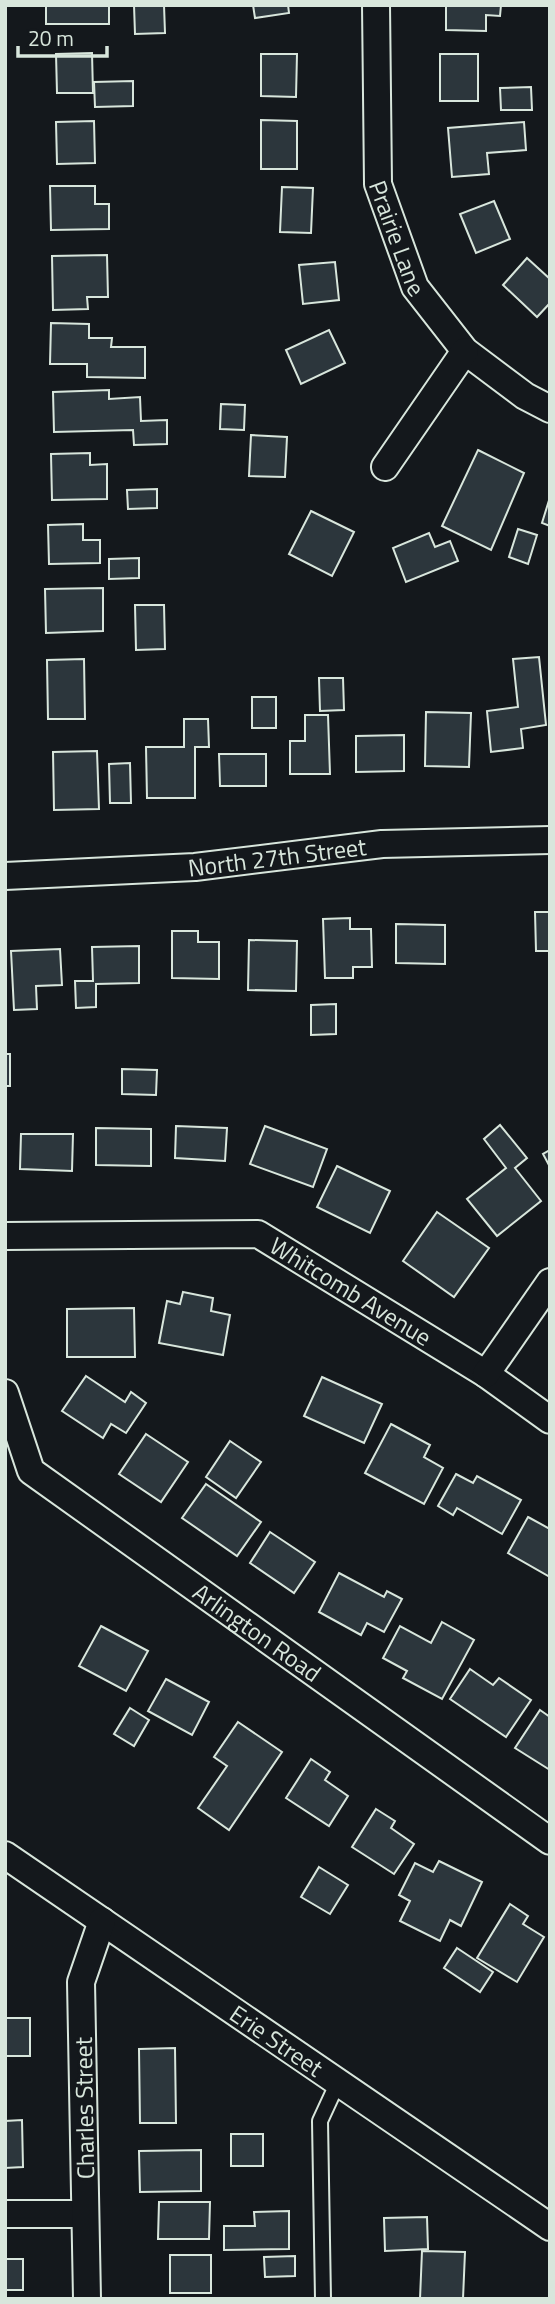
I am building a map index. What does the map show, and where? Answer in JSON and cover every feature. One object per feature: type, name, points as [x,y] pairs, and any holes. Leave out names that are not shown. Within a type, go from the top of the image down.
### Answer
[{"type":"street","name":"Prairie Lane","points":[[376,5],[378,184],[415,287],[466,351],[526,396],[550,409]]},
{"type":"street","points":[[385,467],[466,351]]},
{"type":"street","name":"North 27th Street","points":[[5,876],[195,867],[382,844],[550,840]]},
{"type":"street","name":"Whitcomb Avenue","points":[[5,1236],[258,1234],[486,1374],[550,1420]]},
{"type":"street","points":[[486,1374],[550,1282]]},
{"type":"street","name":"Arlington Road","points":[[5,1393],[31,1471],[550,1841]]},
{"type":"street","name":"Erie Street","points":[[5,1855],[550,2227]]},
{"type":"street","name":"Charles Street","points":[[87,2299],[81,1982],[102,1921]]},
{"type":"street","points":[[5,2214],[85,2214]]},
{"type":"lane","points":[[323,2299],[320,2121],[338,2082]]},
{"type":"building","points":[[46,5],[109,5],[109,24],[46,24]]},
{"type":"building","points":[[134,5],[164,5],[165,33],[135,34]]},
{"type":"building","points":[[253,5],[288,5],[289,13],[255,18]]},
{"type":"building","points":[[446,5],[501,5],[500,16],[486,15],[486,31],[446,30]]},
{"type":"building","points":[[92,53],[93,93],[57,93],[56,54]]},
{"type":"building","points":[[261,54],[297,54],[296,97],[261,96]]},
{"type":"building","points":[[440,54],[478,54],[478,101],[440,101]]},
{"type":"building","points":[[133,81],[133,106],[95,107],[94,82]]},
{"type":"building","points":[[531,87],[532,110],[501,110],[500,88]]},
{"type":"building","points":[[261,120],[297,121],[297,169],[261,169]]},
{"type":"building","points":[[94,121],[95,163],[57,164],[56,122]]},
{"type":"building","points":[[524,122],[526,150],[487,153],[489,174],[452,177],[448,128]]},
{"type":"building","points":[[50,186],[95,186],[95,204],[109,204],[109,229],[51,230]]},
{"type":"building","points":[[282,187],[313,188],[311,233],[280,232]]},
{"type":"building","points":[[494,201],[510,239],[476,253],[460,214]]},
{"type":"building","points":[[107,255],[108,297],[87,297],[88,309],[53,310],[52,256]]},
{"type":"building","points":[[527,258],[550,279],[550,303],[537,317],[503,285]]},
{"type":"building","points":[[335,262],[339,300],[303,304],[299,265]]},
{"type":"building","points":[[51,323],[89,324],[89,338],[112,338],[111,347],[145,347],[145,378],[87,377],[87,364],[50,364]]},
{"type":"building","points":[[329,330],[345,363],[301,384],[286,350]]},
{"type":"building","points":[[109,390],[109,399],[140,397],[141,421],[167,420],[167,444],[134,445],[133,430],[54,432],[53,392]]},
{"type":"building","points":[[221,404],[245,405],[244,430],[220,429]]},
{"type":"building","points":[[251,435],[287,437],[285,477],[249,476]]},
{"type":"building","points":[[478,450],[524,473],[491,550],[442,526]]},
{"type":"building","points":[[90,453],[90,465],[107,464],[107,499],[52,500],[51,454]]},
{"type":"building","points":[[157,489],[157,508],[128,509],[127,490]]},
{"type":"building","points":[[550,497],[550,526],[542,523]]},
{"type":"building","points":[[311,511],[354,532],[332,576],[289,554]]},
{"type":"building","points":[[83,524],[83,540],[100,540],[100,563],[49,564],[48,525]]},
{"type":"building","points":[[518,529],[537,535],[528,564],[509,557]]},
{"type":"building","points":[[429,533],[435,547],[450,541],[458,561],[406,582],[393,548]]},
{"type":"building","points":[[139,558],[139,578],[109,579],[109,559]]},
{"type":"building","points":[[103,588],[103,631],[46,633],[45,589]]},
{"type":"building","points":[[135,605],[164,605],[165,649],[136,650]]},
{"type":"building","points":[[539,657],[546,725],[521,729],[523,748],[491,752],[487,711],[518,707],[513,659]]},
{"type":"building","points":[[84,659],[85,719],[48,719],[47,660]]},
{"type":"building","points":[[319,678],[343,678],[344,710],[320,711]]},
{"type":"building","points":[[252,697],[276,697],[276,728],[252,728]]},
{"type":"building","points":[[426,712],[471,713],[469,767],[425,766]]},
{"type":"building","points":[[305,715],[328,715],[330,774],[290,774],[290,741],[305,741]]},
{"type":"building","points":[[184,719],[208,719],[209,747],[195,747],[195,798],[147,798],[146,747],[184,747]]},
{"type":"building","points":[[404,735],[404,771],[356,772],[356,736]]},
{"type":"building","points":[[97,751],[99,809],[54,810],[53,752]]},
{"type":"building","points":[[219,754],[266,754],[266,786],[220,786]]},
{"type":"building","points":[[130,763],[131,803],[110,803],[109,764]]},
{"type":"building","points":[[535,912],[550,912],[550,951],[536,951]]},
{"type":"building","points":[[350,918],[350,929],[371,929],[372,967],[353,967],[353,978],[325,978],[323,919]]},
{"type":"building","points":[[396,924],[445,925],[445,964],[396,963]]},
{"type":"building","points":[[172,931],[198,931],[198,942],[219,942],[219,979],[172,978]]},
{"type":"building","points":[[249,940],[297,941],[296,991],[248,990]]},
{"type":"building","points":[[139,946],[139,983],[96,984],[96,1007],[76,1008],[75,981],[93,981],[92,947]]},
{"type":"building","points":[[60,949],[62,985],[36,986],[37,1009],[14,1010],[11,951]]},
{"type":"building","points":[[336,1004],[336,1034],[311,1035],[311,1005]]},
{"type":"building","points":[[5,1054],[10,1054],[10,1086],[5,1086]]},
{"type":"building","points":[[122,1069],[157,1070],[156,1095],[122,1094]]},
{"type":"building","points":[[500,1125],[527,1158],[515,1168],[541,1201],[497,1236],[467,1199],[506,1168],[484,1139]]},
{"type":"building","points":[[176,1126],[227,1128],[225,1161],[175,1158]]},
{"type":"building","points":[[265,1126],[327,1149],[313,1187],[250,1164]]},
{"type":"building","points":[[96,1128],[151,1129],[151,1166],[96,1165]]},
{"type":"building","points":[[21,1134],[73,1134],[72,1171],[20,1169]]},
{"type":"building","points":[[550,1150],[550,1167],[543,1154]]},
{"type":"building","points":[[337,1166],[390,1191],[370,1233],[317,1207]]},
{"type":"building","points":[[437,1212],[489,1248],[454,1297],[403,1261]]},
{"type":"building","points":[[183,1292],[213,1298],[211,1311],[230,1315],[223,1355],[159,1343],[167,1301],[180,1304]]},
{"type":"building","points":[[134,1308],[135,1357],[67,1357],[67,1309]]},
{"type":"building","points":[[86,1376],[125,1402],[131,1392],[146,1403],[126,1433],[111,1424],[103,1438],[62,1411]]},
{"type":"building","points":[[322,1377],[382,1404],[364,1443],[304,1416]]},
{"type":"building","points":[[391,1424],[430,1445],[424,1457],[443,1468],[424,1504],[365,1473]]},
{"type":"building","points":[[146,1434],[188,1462],[161,1502],[119,1474]]},
{"type":"building","points":[[230,1441],[261,1462],[236,1498],[206,1477]]},
{"type":"building","points":[[456,1474],[473,1483],[477,1476],[521,1500],[502,1534],[457,1508],[453,1515],[438,1506]]},
{"type":"building","points":[[206,1484],[261,1522],[237,1556],[182,1518]]},
{"type":"building","points":[[528,1517],[550,1529],[550,1577],[508,1553]]},
{"type":"building","points":[[270,1532],[315,1562],[294,1593],[250,1563]]},
{"type":"building","points":[[339,1573],[384,1597],[387,1591],[402,1599],[384,1632],[367,1623],[361,1635],[319,1612]]},
{"type":"building","points":[[442,1622],[474,1640],[442,1699],[403,1678],[407,1671],[383,1658],[400,1626],[431,1643]]},
{"type":"building","points":[[101,1626],[148,1651],[126,1691],[79,1666]]},
{"type":"building","points":[[470,1669],[493,1685],[499,1678],[531,1700],[506,1737],[450,1699]]},
{"type":"building","points":[[166,1679],[209,1702],[192,1735],[148,1711]]},
{"type":"building","points":[[130,1708],[149,1720],[134,1746],[114,1734]]},
{"type":"building","points":[[540,1710],[550,1717],[550,1770],[515,1748]]},
{"type":"building","points":[[238,1722],[282,1752],[229,1830],[198,1808],[227,1766],[214,1757]]},
{"type":"building","points":[[311,1759],[330,1772],[325,1780],[348,1796],[329,1826],[286,1798]]},
{"type":"building","points":[[376,1809],[395,1821],[391,1828],[414,1844],[394,1874],[352,1847]]},
{"type":"building","points":[[439,1861],[482,1882],[461,1926],[450,1920],[440,1941],[400,1921],[410,1901],[399,1895],[415,1863],[433,1872]]},
{"type":"building","points":[[319,1867],[348,1885],[330,1914],[301,1897]]},
{"type":"building","points":[[510,1904],[528,1916],[523,1924],[544,1937],[517,1982],[477,1958]]},
{"type":"building","points":[[457,1948],[493,1972],[480,1992],[444,1968]]},
{"type":"building","points":[[5,2018],[30,2018],[30,2056],[5,2056]]},
{"type":"building","points":[[175,2048],[176,2123],[140,2123],[139,2049]]},
{"type":"building","points":[[22,2120],[23,2167],[5,2168],[5,2121]]},
{"type":"building","points":[[231,2134],[263,2134],[263,2166],[231,2166]]},
{"type":"building","points":[[201,2150],[201,2191],[140,2192],[139,2151]]},
{"type":"building","points":[[159,2202],[210,2202],[209,2239],[158,2239]]},
{"type":"building","points":[[289,2211],[289,2249],[224,2250],[224,2226],[255,2226],[254,2212]]},
{"type":"building","points":[[427,2217],[428,2249],[385,2251],[384,2218]]},
{"type":"building","points":[[422,2251],[465,2252],[463,2299],[420,2299]]},
{"type":"building","points":[[170,2255],[211,2255],[211,2293],[170,2293]]},
{"type":"building","points":[[295,2256],[295,2276],[265,2277],[264,2257]]},
{"type":"building","points":[[5,2259],[23,2259],[23,2290],[5,2290]]}]
